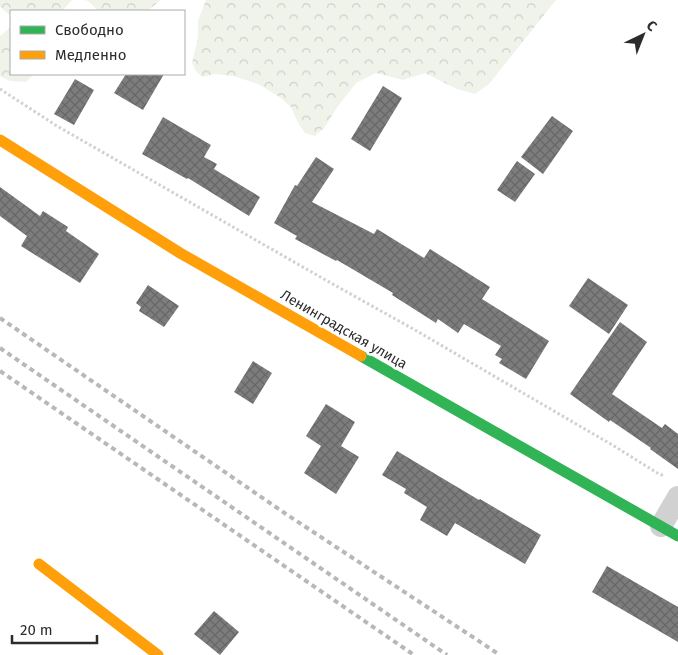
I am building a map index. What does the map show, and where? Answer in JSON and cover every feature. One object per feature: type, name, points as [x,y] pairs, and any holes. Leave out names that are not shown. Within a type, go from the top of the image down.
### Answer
[{"type":"main road","name":"Ленинградская улица","points":[[0,140],[180,253],[669,531]]},
{"type":"main road","points":[[39,564],[158,655]]},
{"type":"street","points":[[669,531],[678,497]]},
{"type":"path","points":[[0,89],[65,131],[423,335],[659,474],[668,477]]},
{"type":"green space","points":[[0,0],[72,0],[63,10],[10,10],[10,15],[0,7]]},
{"type":"green space","points":[[84,0],[161,0],[148,10],[98,10],[88,1]]},
{"type":"green space","points":[[206,0],[556,0],[489,84],[475,94],[457,89],[425,73],[403,80],[376,73],[356,83],[324,128],[315,136],[305,133],[291,107],[281,98],[258,84],[233,76],[215,74],[202,77],[196,71],[192,63],[198,38],[198,21]]},
{"type":"green space","points":[[10,28],[10,75],[33,75],[26,82],[10,81],[0,76],[0,36]]},
{"type":"building","points":[[125,75],[163,75],[143,110],[114,93]]},
{"type":"building","points":[[75,79],[94,90],[74,125],[54,114]]},
{"type":"building","points":[[383,86],[402,98],[370,151],[351,139]]},
{"type":"building","points":[[552,116],[573,131],[543,174],[521,157]]},
{"type":"building","points":[[163,117],[211,145],[204,157],[217,164],[214,169],[260,197],[249,216],[188,178],[142,154]]},
{"type":"building","points":[[316,157],[334,169],[312,202],[374,234],[377,229],[424,258],[430,249],[490,287],[482,299],[549,341],[526,379],[499,363],[502,359],[495,355],[501,346],[464,324],[458,333],[438,319],[436,323],[392,295],[393,293],[337,260],[295,239],[297,236],[274,223],[295,185],[297,186]]},
{"type":"building","points":[[517,161],[535,174],[515,202],[497,190]]},
{"type":"building","points":[[0,187],[40,216],[43,211],[68,227],[66,231],[99,254],[80,283],[21,246],[27,236],[0,216]]},
{"type":"building","points":[[588,278],[628,305],[609,334],[569,306]]},
{"type":"building","points":[[148,285],[179,306],[164,327],[139,311],[141,307],[136,303]]},
{"type":"building","points":[[620,322],[647,342],[612,394],[662,428],[665,424],[678,434],[678,469],[651,448],[610,420],[609,422],[570,394]]},
{"type":"building","points":[[253,361],[272,373],[253,404],[234,392]]},
{"type":"building","points":[[326,404],[355,422],[341,446],[359,457],[336,494],[304,473],[321,446],[306,436]]},
{"type":"building","points":[[397,451],[541,535],[525,564],[455,523],[447,536],[420,520],[427,507],[404,493],[406,489],[382,475]]},
{"type":"building","points":[[607,566],[678,607],[678,642],[592,592]]},
{"type":"building","points":[[214,611],[239,632],[220,655],[194,634]]},
{"type":"railway","points":[[0,318],[286,514],[500,655]]},
{"type":"railway","points":[[0,348],[447,655]]},
{"type":"railway","points":[[0,371],[414,655]]},
{"type":"traffic: fast","points":[[361,356],[678,536]]},
{"type":"traffic: slow","points":[[0,140],[180,253],[361,356]]},
{"type":"traffic: slow","points":[[39,564],[158,655]]}]
